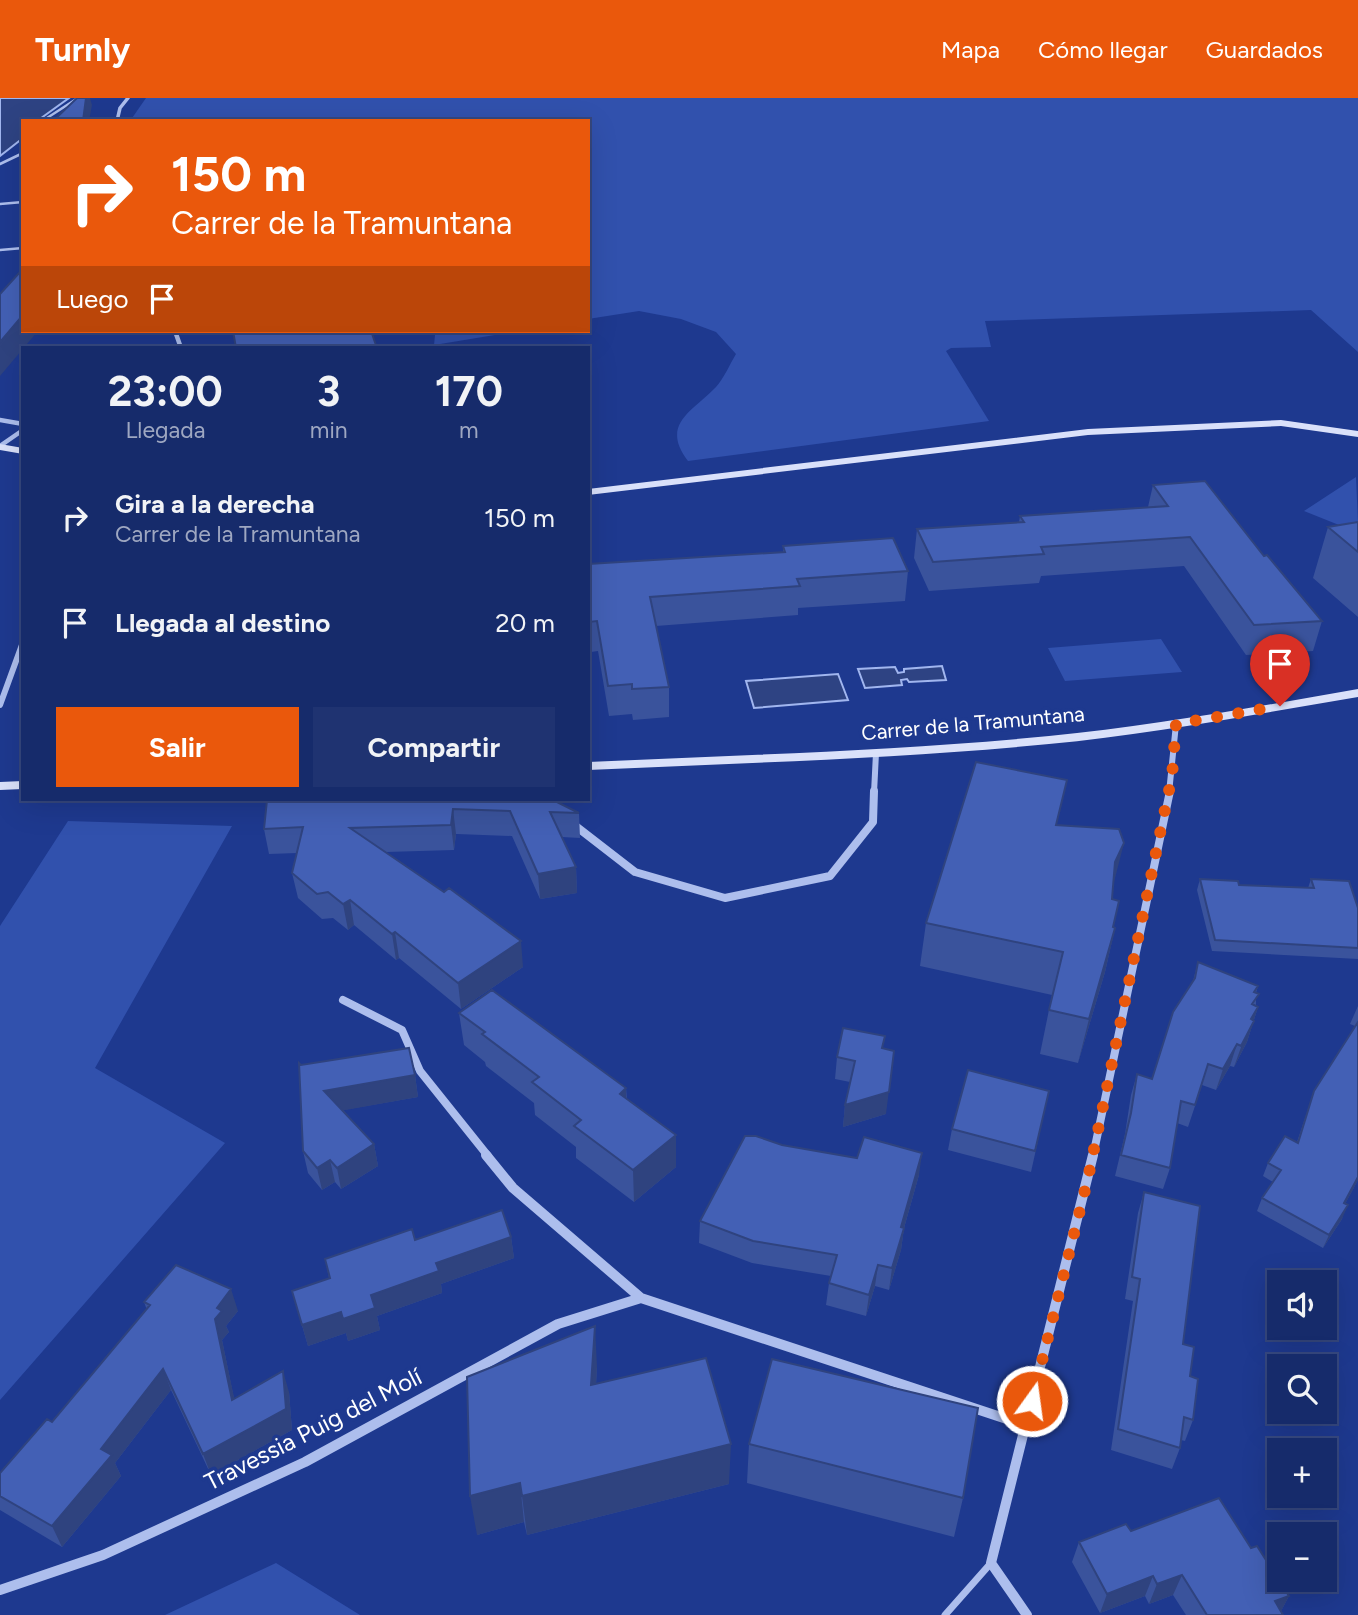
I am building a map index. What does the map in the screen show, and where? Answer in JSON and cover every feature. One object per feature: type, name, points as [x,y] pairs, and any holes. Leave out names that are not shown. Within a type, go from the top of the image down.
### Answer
[{"type":"main road","points":[[590,492],[1088,432],[1282,423],[1358,434]]},
{"type":"main road","points":[[0,447],[21,451]]},
{"type":"main road","name":"Carrer de la Tramuntana","points":[[590,766],[876,754],[1050,740],[1176,724],[1358,693]]},
{"type":"main road","points":[[0,786],[21,785]]},
{"type":"street","points":[[117,119],[120,108],[128,98]]},
{"type":"street","points":[[0,420],[21,424]]},
{"type":"street","points":[[0,447],[21,431]]},
{"type":"street","points":[[0,705],[21,647]]},
{"type":"street","points":[[1027,1615],[991,1563],[1088,1178],[1172,776],[1176,724]]},
{"type":"street","points":[[566,812],[572,824],[635,872],[725,898],[830,876],[873,822],[876,754]]},
{"type":"street","points":[[343,1000],[402,1030],[420,1071],[513,1188],[641,1298],[1026,1425]]},
{"type":"street","name":"Travessia Puig del Molí","points":[[0,1590],[103,1555],[305,1462],[558,1324],[641,1298]]},
{"type":"lane","points":[[49,119],[78,98]]},
{"type":"lane","points":[[0,164],[21,154]]},
{"type":"lane","points":[[0,204],[21,202]]},
{"type":"lane","points":[[0,250],[21,248]]},
{"type":"lane","points":[[945,1615],[991,1563]]},
{"type":"shaded area","points":[[0,98],[69,98],[40,119],[21,119],[21,140],[0,156]]},
{"type":"shaded area","points":[[146,98],[1358,98],[1358,352],[1311,310],[985,321],[991,347],[951,348],[946,351],[989,421],[688,461],[680,448],[678,428],[689,412],[719,383],[736,354],[716,332],[681,319],[639,311],[590,319],[590,119],[131,119]]},
{"type":"shaded area","points":[[438,333],[507,333],[434,345]]},
{"type":"shaded area","points":[[1356,477],[1358,523],[1349,529],[1304,511]]},
{"type":"shaded area","points":[[1161,639],[1182,672],[1065,681],[1048,648]]},
{"type":"shaded area","points":[[942,666],[946,680],[909,682],[907,679],[901,680],[902,685],[865,688],[858,669],[895,667],[898,673],[904,672],[904,669]]},
{"type":"shaded area","points":[[838,674],[848,700],[754,708],[746,681]]},
{"type":"shaded area","points":[[68,821],[232,826],[95,1068],[225,1143],[0,1400],[0,926]]},
{"type":"shaded area","points":[[276,1563],[360,1615],[165,1615]]},
{"type":"building","points":[[77,98],[86,98],[83,119],[55,119]]},
{"type":"building","points":[[21,272],[21,317],[0,342],[0,294]]},
{"type":"building","points":[[233,333],[372,333],[376,346],[236,346]]},
{"type":"building","points":[[1205,481],[1264,556],[1267,555],[1322,621],[1254,625],[1190,537],[1041,547],[1044,554],[933,562],[917,529],[1024,522],[1020,516],[1168,506],[1153,485]]},
{"type":"building","points":[[1358,522],[1358,552],[1328,527]]},
{"type":"building","points":[[893,538],[908,571],[797,579],[800,586],[650,597],[669,687],[632,689],[632,684],[608,686],[597,621],[590,622],[590,564],[785,552],[783,546]]},
{"type":"building","points":[[976,762],[1067,780],[1056,825],[1119,829],[1124,843],[1115,862],[1112,899],[1119,901],[1113,927],[1115,928],[1089,1019],[1049,1010],[1063,952],[926,923]]},
{"type":"building","points":[[267,801],[555,801],[579,813],[550,812],[576,867],[538,874],[510,811],[453,809],[451,825],[350,828],[444,892],[449,888],[521,941],[458,983],[350,900],[343,904],[328,892],[317,894],[292,873],[303,827],[264,829]]},
{"type":"building","points":[[1200,879],[1238,881],[1239,885],[1314,888],[1311,879],[1349,881],[1358,908],[1358,948],[1215,940]]},
{"type":"building","points":[[1198,962],[1258,986],[1254,992],[1259,994],[1252,1004],[1258,1007],[1241,1046],[1237,1044],[1223,1069],[1208,1064],[1195,1105],[1181,1101],[1170,1168],[1121,1155],[1137,1074],[1152,1079],[1173,1012],[1195,978]]},
{"type":"building","points":[[492,990],[626,1088],[620,1094],[676,1135],[633,1170],[574,1126],[581,1120],[532,1082],[539,1077],[459,1013]]},
{"type":"building","points":[[1358,1022],[1358,1177],[1344,1203],[1348,1205],[1329,1235],[1262,1198],[1281,1170],[1268,1163],[1285,1136],[1298,1143],[1314,1091]]},
{"type":"building","points":[[843,1028],[885,1036],[882,1048],[894,1051],[889,1092],[845,1105],[855,1061],[837,1057]]},
{"type":"building","points":[[409,1048],[415,1075],[324,1091],[374,1144],[337,1168],[330,1160],[317,1168],[303,1151],[299,1063],[301,1065]]},
{"type":"building","points":[[968,1070],[1049,1091],[1035,1151],[952,1129]]},
{"type":"building","points":[[745,1136],[756,1136],[782,1145],[857,1158],[864,1137],[922,1153],[892,1268],[878,1265],[869,1295],[829,1283],[837,1255],[753,1241],[700,1221]]},
{"type":"building","points":[[1144,1192],[1200,1206],[1183,1344],[1194,1347],[1190,1376],[1198,1379],[1193,1420],[1184,1417],[1180,1448],[1118,1429],[1140,1279],[1132,1277]]},
{"type":"building","points":[[502,1210],[511,1237],[436,1263],[439,1271],[371,1295],[375,1308],[343,1319],[341,1312],[302,1325],[292,1291],[330,1278],[325,1259],[412,1229],[415,1240]]},
{"type":"building","points":[[176,1265],[231,1289],[217,1308],[222,1311],[215,1319],[232,1400],[283,1371],[286,1409],[203,1454],[163,1369],[101,1449],[112,1455],[52,1526],[0,1496],[0,1473],[47,1419],[52,1422],[150,1305],[144,1302]]},
{"type":"building","points":[[595,1326],[591,1385],[706,1358],[731,1444],[522,1496],[520,1483],[470,1496],[467,1377]]},
{"type":"building","points":[[772,1359],[978,1408],[963,1498],[749,1444]]},
{"type":"building","points":[[1219,1498],[1251,1548],[1257,1546],[1267,1562],[1267,1592],[1286,1592],[1289,1596],[1275,1601],[1283,1615],[1207,1615],[1182,1575],[1157,1584],[1153,1576],[1107,1594],[1079,1542],[1126,1524],[1131,1531]]},
{"type":"route","points":[[1032,1401],[1088,1178],[1172,776],[1176,724],[1280,706]]}]
